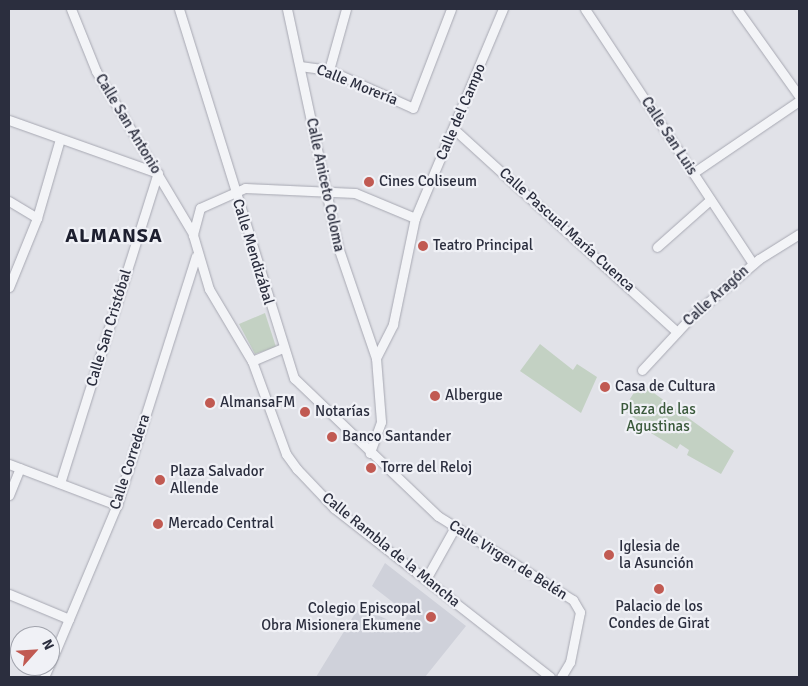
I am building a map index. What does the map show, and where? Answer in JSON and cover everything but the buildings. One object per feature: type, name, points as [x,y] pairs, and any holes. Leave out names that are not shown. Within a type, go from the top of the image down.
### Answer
[{"type":"street","name":"Calle San Antonio","points":[[71,9],[96,71],[193,234]]},
{"type":"street","name":"Calle Mendizábal","points":[[179,9],[282,348],[297,382],[381,464]]},
{"type":"street","name":"Calle Aniceto Coloma","points":[[287,9],[343,268],[376,358]]},
{"type":"street","points":[[330,70],[346,9]]},
{"type":"street","name":"Calle Morería","points":[[300,66],[330,70],[413,108],[451,9]]},
{"type":"street","name":"Calle del Campo","points":[[376,358],[392,324],[415,218],[455,130],[503,9]]},
{"type":"street","name":"Calle San Luis","points":[[584,9],[753,264]]},
{"type":"street","points":[[737,9],[799,96]]},
{"type":"street","points":[[692,173],[799,101]]},
{"type":"street","points":[[9,120],[158,173]]},
{"type":"street","name":"Calle Pascual María Cuenca","points":[[455,130],[677,332]]},
{"type":"street","points":[[9,288],[37,218],[60,139]]},
{"type":"street","name":"Calle San Cristóbal","points":[[60,483],[158,173]]},
{"type":"street","points":[[193,234],[200,208],[234,190],[327,190],[373,198],[415,218]]},
{"type":"street","points":[[657,247],[710,200]]},
{"type":"street","points":[[9,201],[37,218]]},
{"type":"street","name":"Calle Rambla de la Mancha","points":[[193,234],[196,256],[219,309],[252,361],[286,454],[297,469],[334,508],[426,578],[550,677]]},
{"type":"street","name":"Calle Aragón","points":[[642,370],[677,332],[753,264],[799,234]]},
{"type":"street","name":"Calle Corredera","points":[[60,641],[116,505],[196,256]]},
{"type":"street","points":[[252,361],[282,348]]},
{"type":"street","points":[[370,453],[381,422],[376,358]]},
{"type":"street","points":[[9,464],[116,505]]},
{"type":"street","name":"Calle Virgen de Belén","points":[[381,464],[454,529],[576,603],[580,612],[570,662],[561,677]]},
{"type":"street","points":[[9,495],[20,468]]},
{"type":"street","points":[[426,578],[454,529]]},
{"type":"street","points":[[9,594],[69,619]]},
{"type":"shaded area","name":"Colegio Episcopal Obra Misionera Ekumene","points":[[385,563],[466,626],[425,677],[316,677],[359,607],[402,626],[408,614],[372,586]]},
{"type":"green space","points":[[265,313],[276,347],[255,354],[239,324]]},
{"type":"green space","points":[[540,344],[573,370],[577,364],[597,377],[581,413],[520,371]]},
{"type":"green space","name":"Plaza de las Agustinas","points":[[640,383],[734,451],[721,474],[687,455],[689,450],[680,444],[677,449],[638,425],[640,422],[623,410]]},
{"type":"place","name":"Cines Coliseum","points":[[369,182]]},
{"type":"place","name":"Teatro Principal","points":[[423,246]]},
{"type":"place","name":"Casa de Cultura","points":[[605,387]]},
{"type":"place","name":"Albergue","points":[[435,396]]},
{"type":"place","name":"AlmansaFM","points":[[210,403]]},
{"type":"place","name":"Notarías","points":[[305,412]]},
{"type":"place","name":"Banco Santander","points":[[332,437]]},
{"type":"place","name":"Torre del Reloj","points":[[371,468]]},
{"type":"place","name":"Plaza Salvador Allende","points":[[160,480]]},
{"type":"place","name":"Mercado Central","points":[[158,524]]},
{"type":"place","name":"Iglesia de la Asunción","points":[[609,555]]},
{"type":"place","name":"Palacio de los Condes de Girat","points":[[659,589]]},
{"type":"place","name":"Colegio Episcopal Obra Misionera Ekumene","points":[[431,617]]},
{"type":"district","name":"ALMANSA","points":[[114,235]]}]
